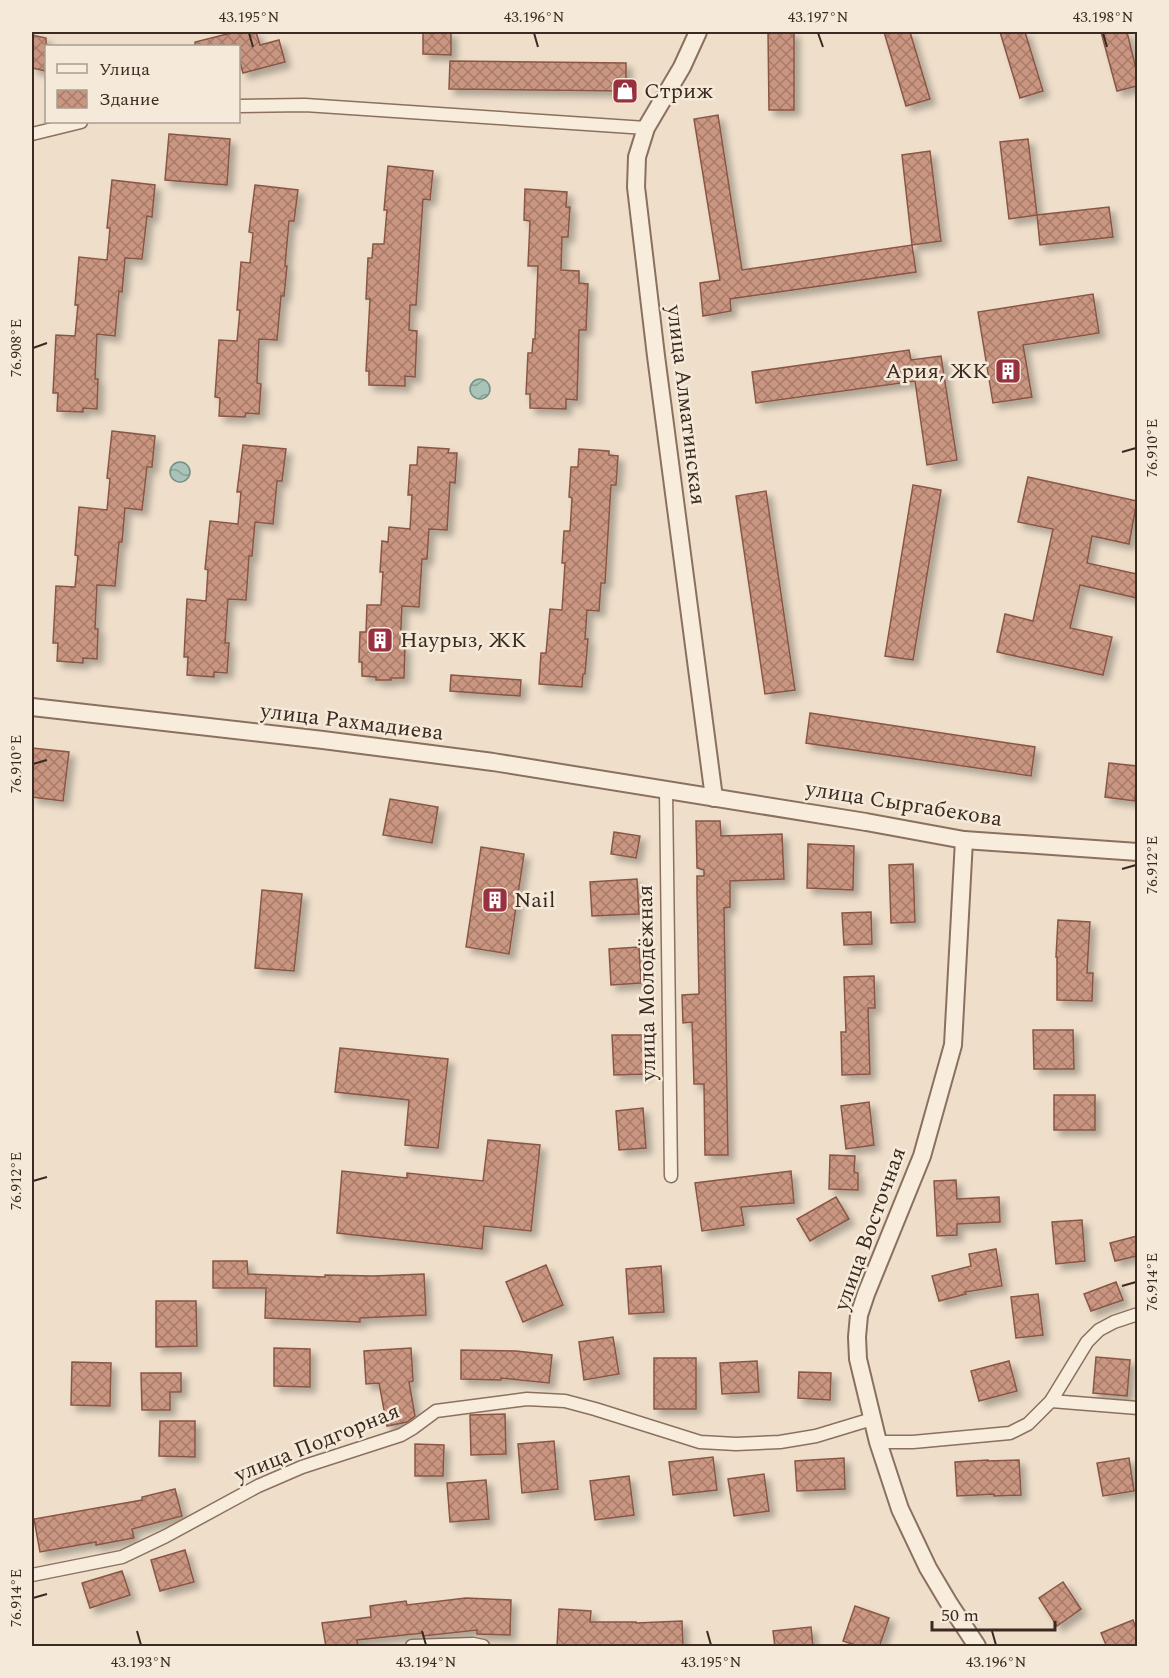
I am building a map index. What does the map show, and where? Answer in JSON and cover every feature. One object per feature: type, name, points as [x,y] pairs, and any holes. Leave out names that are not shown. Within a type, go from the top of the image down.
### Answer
[{"type":"street","name":"улица Алматинская","points":[[698,32],[646,128],[637,157],[636,187],[714,798]]},
{"type":"street","points":[[240,106],[305,105],[646,128]]},
{"type":"street","points":[[32,134],[77,123]]},
{"type":"street","name":"улица Рахмадиева","points":[[32,707],[493,762],[666,790]]},
{"type":"street","name":"улица Сыргабекова","points":[[666,790],[964,840],[1137,852]]},
{"type":"street","name":"улица Молодёжная","points":[[666,790],[671,1176]]},
{"type":"street","name":"улица Восточная","points":[[964,840],[953,1045],[922,1156],[859,1315],[857,1337],[858,1359],[872,1419],[900,1509],[923,1558],[977,1647]]},
{"type":"street","points":[[878,1442],[913,1442],[1010,1433],[1028,1424],[1051,1401],[1087,1342],[1099,1330],[1137,1314]]},
{"type":"street","name":"улица Подгорная","points":[[32,1575],[122,1557],[267,1482],[302,1467],[401,1435],[436,1411],[527,1399],[564,1401],[700,1442],[736,1444],[780,1442],[816,1436],[872,1419]]},
{"type":"street","points":[[1051,1401],[1137,1408]]},
{"type":"street","points":[[412,1647],[473,1644],[483,1647]]},
{"type":"water","points":[[480,379],[487,382],[490,389],[487,396],[480,399],[473,396],[470,389],[473,382]]},
{"type":"water","points":[[180,462],[187,465],[190,472],[187,479],[180,482],[173,479],[170,472],[173,465]]},
{"type":"building","points":[[235,32],[256,32],[260,45],[279,40],[285,62],[243,73],[240,62],[240,45],[195,45],[195,42]]},
{"type":"building","points":[[423,32],[451,32],[451,55],[423,54]]},
{"type":"building","points":[[768,32],[794,32],[794,110],[769,110]]},
{"type":"building","points":[[884,32],[910,32],[930,99],[906,106]]},
{"type":"building","points":[[1000,32],[1025,32],[1043,91],[1020,98]]},
{"type":"building","points":[[1101,32],[1127,32],[1137,73],[1137,86],[1117,91]]},
{"type":"building","points":[[32,35],[46,38],[45,71],[32,68]]},
{"type":"building","points":[[450,61],[626,63],[626,91],[449,89]]},
{"type":"building","points":[[718,115],[742,270],[912,245],[916,272],[730,299],[731,311],[703,316],[700,283],[720,280],[694,119]]},
{"type":"building","points":[[169,134],[230,139],[227,185],[165,180]]},
{"type":"building","points":[[1028,139],[1037,215],[1009,219],[1000,142]]},
{"type":"building","points":[[930,151],[941,241],[912,245],[902,155]]},
{"type":"building","points":[[388,166],[433,171],[430,200],[423,199],[416,305],[410,305],[409,330],[417,331],[415,377],[405,376],[405,386],[369,385],[369,371],[366,371],[370,299],[366,299],[368,258],[372,258],[373,244],[384,244]]},
{"type":"building","points":[[112,180],[155,185],[152,217],[147,216],[142,259],[125,258],[115,336],[97,334],[95,379],[98,379],[97,409],[83,408],[83,412],[57,411],[58,393],[53,393],[56,335],[75,336],[79,257],[107,260],[110,228],[107,228]]},
{"type":"building","points":[[255,185],[298,190],[294,221],[289,221],[284,296],[281,296],[277,340],[259,339],[257,383],[261,384],[259,414],[246,413],[245,417],[219,416],[220,398],[215,397],[219,340],[237,341],[241,262],[250,263],[253,233],[249,232]]},
{"type":"building","points":[[525,189],[567,192],[566,207],[570,207],[568,237],[562,237],[561,270],[579,271],[579,283],[588,284],[586,330],[579,330],[577,400],[566,399],[566,409],[530,408],[530,394],[526,394],[528,353],[532,353],[533,339],[535,339],[538,266],[528,266],[530,221],[524,220]]},
{"type":"building","points":[[1109,207],[1113,237],[1040,245],[1037,215]]},
{"type":"building","name":"Ария, ЖК","points":[[1093,294],[1099,333],[1023,345],[1032,397],[993,403],[978,312]]},
{"type":"building","points":[[909,350],[911,360],[941,356],[957,460],[927,465],[915,381],[756,403],[752,372]]},
{"type":"building","points":[[112,431],[155,436],[152,467],[147,467],[142,510],[125,508],[115,586],[97,585],[95,629],[98,629],[97,659],[83,658],[83,663],[57,661],[58,643],[53,643],[56,586],[75,587],[79,507],[107,510],[110,479],[107,478]]},
{"type":"building","points":[[243,445],[286,449],[282,481],[277,481],[273,524],[255,522],[252,556],[249,556],[246,600],[228,599],[225,643],[229,643],[227,673],[214,672],[214,677],[187,675],[188,657],[184,657],[187,599],[206,601],[208,570],[205,569],[210,521],[238,524],[241,492],[237,492]]},
{"type":"building","points":[[418,447],[449,449],[448,453],[457,453],[455,483],[450,482],[447,530],[429,529],[427,559],[422,559],[419,607],[402,606],[400,647],[405,647],[404,678],[376,680],[376,677],[362,676],[362,662],[359,662],[360,632],[366,632],[367,605],[381,605],[382,541],[388,542],[389,527],[410,529],[412,495],[408,495],[410,465],[417,465]]},
{"type":"building","points":[[579,449],[609,451],[609,455],[618,456],[616,485],[611,485],[605,583],[601,583],[599,611],[587,610],[585,639],[588,639],[582,687],[539,684],[541,653],[546,653],[550,609],[562,610],[565,563],[562,563],[564,531],[570,531],[571,467],[578,467]]},
{"type":"building","points":[[1028,477],[1137,501],[1129,544],[1092,536],[1087,563],[1137,574],[1137,598],[1080,585],[1070,628],[1112,637],[1103,675],[997,652],[1005,614],[1033,621],[1053,529],[1018,522]]},
{"type":"building","points":[[913,485],[941,490],[913,660],[885,656]]},
{"type":"building","points":[[766,491],[795,690],[765,694],[736,496]]},
{"type":"building","points":[[451,675],[521,680],[520,696],[450,691]]},
{"type":"building","points":[[810,713],[1035,747],[1031,776],[806,743]]},
{"type":"building","points":[[32,748],[69,752],[63,801],[32,797]]},
{"type":"building","points":[[1109,763],[1137,766],[1135,801],[1105,797]]},
{"type":"building","points":[[390,799],[438,807],[432,843],[383,835]]},
{"type":"building","points":[[696,821],[720,821],[721,836],[782,834],[784,879],[730,881],[730,907],[724,908],[728,1155],[705,1155],[704,1084],[694,1084],[692,1022],[683,1023],[682,995],[699,994],[697,876],[704,876],[704,870],[697,868]]},
{"type":"building","points":[[614,832],[640,836],[636,858],[611,854]]},
{"type":"building","points":[[808,844],[854,846],[853,890],[807,888]]},
{"type":"building","name":"Nail","points":[[481,847],[524,854],[509,954],[466,947]]},
{"type":"building","points":[[913,864],[915,922],[891,923],[889,865]]},
{"type":"building","points":[[637,879],[639,914],[592,916],[590,882]]},
{"type":"building","points":[[262,890],[302,894],[294,971],[255,968]]},
{"type":"building","points":[[871,912],[872,944],[844,945],[842,913]]},
{"type":"building","points":[[1058,920],[1090,922],[1087,973],[1093,973],[1092,1001],[1057,1000]]},
{"type":"building","points":[[639,947],[641,983],[611,985],[609,949]]},
{"type":"building","points":[[874,976],[875,1008],[868,1008],[870,1074],[842,1075],[841,1032],[846,1032],[844,977]]},
{"type":"building","points":[[1033,1030],[1073,1030],[1074,1069],[1034,1069]]},
{"type":"building","points":[[612,1035],[644,1035],[646,1074],[614,1075]]},
{"type":"building","points":[[340,1048],[448,1059],[438,1148],[405,1145],[409,1100],[335,1092]]},
{"type":"building","points":[[1054,1095],[1095,1095],[1095,1130],[1054,1130]]},
{"type":"building","points":[[869,1102],[874,1145],[846,1149],[841,1106]]},
{"type":"building","points":[[643,1108],[646,1148],[619,1150],[616,1111]]},
{"type":"building","points":[[488,1140],[540,1145],[531,1231],[484,1226],[482,1249],[337,1233],[342,1171],[407,1178],[407,1173],[483,1181]]},
{"type":"building","points":[[830,1155],[855,1156],[854,1172],[858,1173],[858,1190],[829,1189]]},
{"type":"building","points":[[791,1171],[794,1203],[741,1207],[744,1225],[702,1231],[695,1183]]},
{"type":"building","points":[[956,1180],[957,1199],[999,1197],[1000,1222],[957,1224],[957,1235],[937,1236],[934,1181]]},
{"type":"building","points":[[836,1197],[849,1219],[810,1241],[797,1219]]},
{"type":"building","points":[[1082,1220],[1085,1261],[1056,1264],[1052,1222]]},
{"type":"building","points":[[1137,1236],[1137,1256],[1115,1261],[1110,1243]]},
{"type":"building","points":[[996,1249],[1002,1286],[965,1292],[966,1294],[939,1301],[932,1276],[971,1266],[969,1254]]},
{"type":"building","points":[[213,1261],[247,1261],[248,1274],[325,1277],[325,1275],[424,1274],[426,1315],[360,1318],[360,1322],[265,1318],[266,1288],[213,1288]]},
{"type":"building","points":[[546,1265],[563,1305],[523,1322],[506,1282]]},
{"type":"building","points":[[661,1266],[664,1312],[629,1314],[626,1269]]},
{"type":"building","points":[[1116,1282],[1123,1300],[1091,1311],[1084,1294]]},
{"type":"building","points":[[1038,1294],[1043,1335],[1016,1338],[1011,1297]]},
{"type":"building","points":[[156,1301],[196,1301],[197,1346],[156,1347]]},
{"type":"building","points":[[613,1337],[619,1374],[584,1380],[579,1342]]},
{"type":"building","points":[[274,1348],[310,1349],[310,1387],[274,1386]]},
{"type":"building","points":[[411,1348],[413,1381],[409,1382],[415,1416],[407,1422],[387,1426],[379,1383],[366,1384],[364,1351]]},
{"type":"building","points":[[461,1350],[516,1351],[552,1355],[549,1383],[501,1378],[501,1380],[461,1379]]},
{"type":"building","points":[[1096,1357],[1130,1360],[1127,1396],[1093,1393]]},
{"type":"building","points":[[654,1358],[696,1358],[696,1409],[654,1409]]},
{"type":"building","points":[[757,1361],[759,1392],[722,1394],[720,1363]]},
{"type":"building","points":[[1009,1361],[1017,1391],[979,1401],[971,1371]]},
{"type":"building","points":[[72,1362],[111,1363],[110,1406],[71,1405]]},
{"type":"building","points":[[799,1372],[831,1373],[830,1400],[798,1398]]},
{"type":"building","points":[[141,1373],[181,1373],[181,1392],[170,1392],[170,1410],[142,1410]]},
{"type":"building","points":[[505,1414],[506,1454],[471,1455],[470,1415]]},
{"type":"building","points":[[160,1421],[195,1421],[195,1457],[159,1456]]},
{"type":"building","points":[[554,1441],[558,1489],[522,1493],[518,1444]]},
{"type":"building","points":[[415,1444],[444,1445],[443,1476],[415,1476]]},
{"type":"building","points":[[713,1457],[717,1490],[673,1495],[669,1462]]},
{"type":"building","points":[[844,1458],[845,1489],[797,1491],[795,1461]]},
{"type":"building","points":[[1129,1458],[1134,1491],[1103,1496],[1097,1463]]},
{"type":"building","points":[[1019,1460],[1021,1495],[957,1496],[955,1462]]},
{"type":"building","points":[[764,1474],[769,1511],[734,1516],[728,1479]]},
{"type":"building","points":[[629,1476],[634,1515],[595,1520],[590,1481]]},
{"type":"building","points":[[486,1480],[489,1519],[450,1522],[447,1483]]},
{"type":"building","points":[[175,1489],[182,1516],[132,1529],[134,1538],[40,1552],[34,1519],[142,1500],[142,1497]]},
{"type":"building","points":[[185,1550],[194,1582],[160,1591],[151,1560]]},
{"type":"building","points":[[122,1571],[130,1595],[90,1608],[82,1583]]},
{"type":"building","points":[[1063,1582],[1081,1609],[1057,1626],[1039,1598]]},
{"type":"building","points":[[466,1598],[511,1600],[510,1635],[477,1634],[477,1630],[423,1636],[423,1633],[357,1640],[358,1647],[326,1647],[322,1623],[371,1617],[370,1606],[406,1601],[407,1605]]},
{"type":"building","points":[[855,1606],[889,1618],[879,1647],[861,1647],[843,1641]]},
{"type":"building","points":[[559,1609],[591,1611],[590,1622],[682,1621],[683,1647],[557,1647]]},
{"type":"building","points":[[1133,1620],[1137,1631],[1137,1647],[1107,1647],[1101,1633]]},
{"type":"building","points":[[811,1627],[813,1647],[775,1647],[773,1631]]},
{"type":"place","name":"Стриж","points":[[625,91]]},
{"type":"place","name":"Ария, ЖК","points":[[1008,371]]},
{"type":"place","name":"Наурыз, ЖК","points":[[380,640]]},
{"type":"place","name":"Nail","points":[[495,900]]}]
